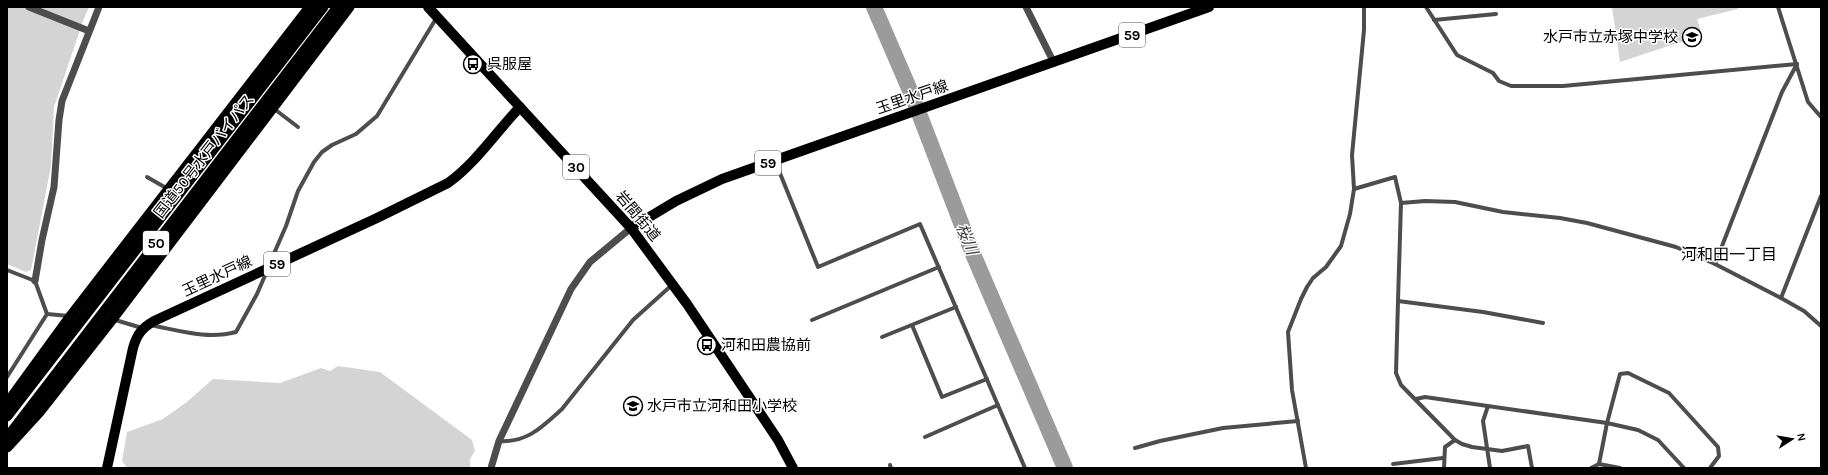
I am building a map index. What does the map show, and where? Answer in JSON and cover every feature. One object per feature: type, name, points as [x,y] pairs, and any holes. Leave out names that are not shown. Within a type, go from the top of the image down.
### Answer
[{"type":"highway","points":[[7,404],[72,316],[310,7]]},
{"type":"highway","name":"国道50号水戸バイパス","points":[[7,416],[323,7]]},
{"type":"highway","name":"国道50号水戸バイパス","points":[[7,438],[338,7]]},
{"type":"highway","points":[[7,447],[39,412],[112,319],[349,7]]},
{"type":"main road","name":"岩間街道","points":[[428,7],[631,228],[673,284],[778,440],[793,468]]},
{"type":"main road","name":"玉里水戸線","points":[[631,228],[653,214],[701,188],[1054,62],[1187,11],[1209,7]]},
{"type":"main road","name":"玉里水戸線","points":[[145,326],[377,218],[448,183],[458,176],[471,163],[520,107]]},
{"type":"main road","points":[[107,468],[133,348],[137,336],[145,326]]},
{"type":"street","points":[[29,7],[89,31]]},
{"type":"street","points":[[47,314],[35,281],[42,240],[54,188],[59,120],[62,101],[99,7]]},
{"type":"street","points":[[1026,7],[1054,62]]},
{"type":"street","points":[[1306,468],[1289,368],[1288,332],[1307,287],[1313,278],[1326,267],[1341,246],[1350,214],[1354,189],[1352,155],[1364,30],[1364,7]]},
{"type":"street","points":[[1426,7],[1457,55],[1493,73],[1499,81],[1511,86],[1563,86],[1797,64]]},
{"type":"street","points":[[1779,7],[1808,102],[1821,117]]},
{"type":"street","points":[[1434,20],[1496,14]]},
{"type":"street","points":[[112,319],[120,323],[207,335],[222,336],[236,332],[257,294],[286,226],[298,191],[314,162],[322,152],[332,145],[356,134],[377,116],[437,17]]},
{"type":"street","points":[[1715,264],[1782,92],[1797,64]]},
{"type":"street","points":[[273,108],[298,127]]},
{"type":"street","points":[[775,161],[818,267],[920,224],[1025,468]]},
{"type":"street","points":[[147,177],[169,189]]},
{"type":"street","points":[[1354,189],[1395,177],[1401,203],[1396,372],[1402,385],[1455,440],[1472,447],[1502,451],[1528,446],[1532,468]]},
{"type":"street","points":[[1781,298],[1821,196]]},
{"type":"street","points":[[1401,203],[1424,200],[1455,202],[1503,212],[1587,222],[1676,247],[1715,264],[1781,298],[1804,311],[1821,326]]},
{"type":"street","points":[[491,468],[499,441],[559,311],[575,282],[590,262],[631,228]]},
{"type":"street","points":[[812,320],[939,267]]},
{"type":"street","points":[[7,270],[35,281]]},
{"type":"street","points":[[499,441],[512,442],[524,438],[562,409],[633,320],[673,284]]},
{"type":"street","points":[[1398,301],[1483,312],[1543,323]]},
{"type":"street","points":[[882,337],[956,307]]},
{"type":"street","points":[[47,314],[72,316]]},
{"type":"street","points":[[7,377],[47,314]]},
{"type":"street","points":[[912,325],[942,397],[987,379]]},
{"type":"street","points":[[1599,464],[1607,423],[1620,374],[1628,373],[1668,393],[1718,447],[1718,456],[1710,468]]},
{"type":"street","points":[[1416,399],[1425,397],[1607,423],[1638,430],[1658,440],[1684,468]]},
{"type":"street","points":[[925,437],[998,405]]},
{"type":"street","points":[[1488,406],[1483,421],[1490,468]]},
{"type":"street","points":[[1135,448],[1160,441],[1223,428],[1298,421]]},
{"type":"street","points":[[1444,468],[1443,458],[1445,447],[1455,440]]},
{"type":"street","points":[[1393,464],[1443,458]]},
{"type":"street","points":[[1591,468],[1599,464],[1620,468]]},
{"type":"shaded area","points":[[7,7],[89,7],[54,107],[51,166],[31,270],[26,272],[7,264]]},
{"type":"shaded area","points":[[1612,7],[1738,7],[1738,9],[1697,19],[1702,35],[1620,62]]},
{"type":"shaded area","points":[[338,366],[380,372],[472,440],[475,451],[470,459],[470,468],[127,468],[122,461],[127,432],[163,419],[188,401],[213,379],[280,383],[321,368],[330,371]]},
{"type":"waterway","name":"桜川","points":[[874,7],[912,95],[973,254],[1065,468]]},
{"type":"place","name":"水戸市立赤塚中学校","points":[[1692,37]]},
{"type":"place","name":"呉服屋","points":[[473,64]]},
{"type":"place","name":"河和田農協前","points":[[707,345]]},
{"type":"place","name":"水戸市立河和田小学校","points":[[633,406]]},
{"type":"district","name":"河和田一丁目","points":[[1729,254]]}]
